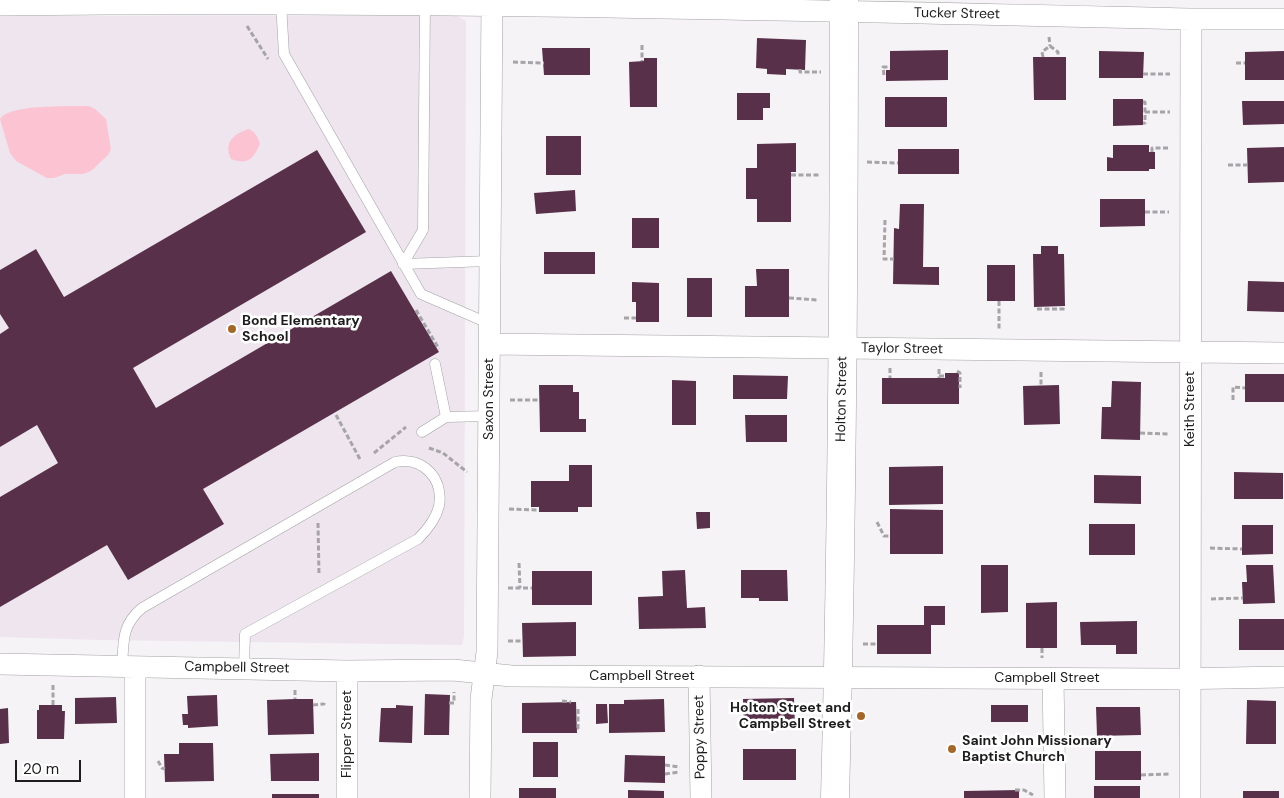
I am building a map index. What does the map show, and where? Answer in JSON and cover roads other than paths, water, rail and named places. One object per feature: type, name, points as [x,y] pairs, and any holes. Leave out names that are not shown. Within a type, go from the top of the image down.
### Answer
[{"type":"street","name":"Tucker Street","points":[[0,5],[149,1],[425,4],[492,2],[1091,8],[1191,19],[1284,18]]},
{"type":"street","name":"Saxon Street","points":[[480,798],[481,699],[487,652],[492,2]]},
{"type":"street","name":"Holton Street","points":[[835,798],[839,676],[843,348],[844,6]]},
{"type":"street","name":"Keith Street","points":[[1190,798],[1191,19]]},
{"type":"street","name":"Taylor Street","points":[[490,334],[843,348],[1284,354]]},
{"type":"street","name":"Campbell Street","points":[[0,664],[347,671],[453,670],[511,676],[1190,679],[1284,677]]},
{"type":"street","points":[[128,667],[136,798]]},
{"type":"street","name":"Flipper Street","points":[[347,671],[347,798]]},
{"type":"street","name":"Poppy Street","points":[[699,676],[701,798]]},
{"type":"street","points":[[1053,678],[1055,798]]},
{"type":"lane","points":[[280,3],[284,54],[420,294],[490,334]]},
{"type":"lane","points":[[403,264],[423,230],[425,4]]},
{"type":"lane","points":[[403,264],[490,261]]},
{"type":"lane","points":[[434,364],[446,417]]},
{"type":"lane","points":[[422,432],[446,417],[489,416]]},
{"type":"lane","points":[[128,667],[124,636],[128,622],[142,608],[395,462],[405,460],[424,465],[435,480],[440,495],[439,507],[429,528],[418,539],[245,634],[244,668]]},
{"type":"place","name":"Bond Elementary School","points":[[232,329]]},
{"type":"place","name":"Holton Street and Campbell Street","points":[[861,716]]},
{"type":"place","name":"Saint John Missionary Baptist Church","points":[[952,749]]}]
